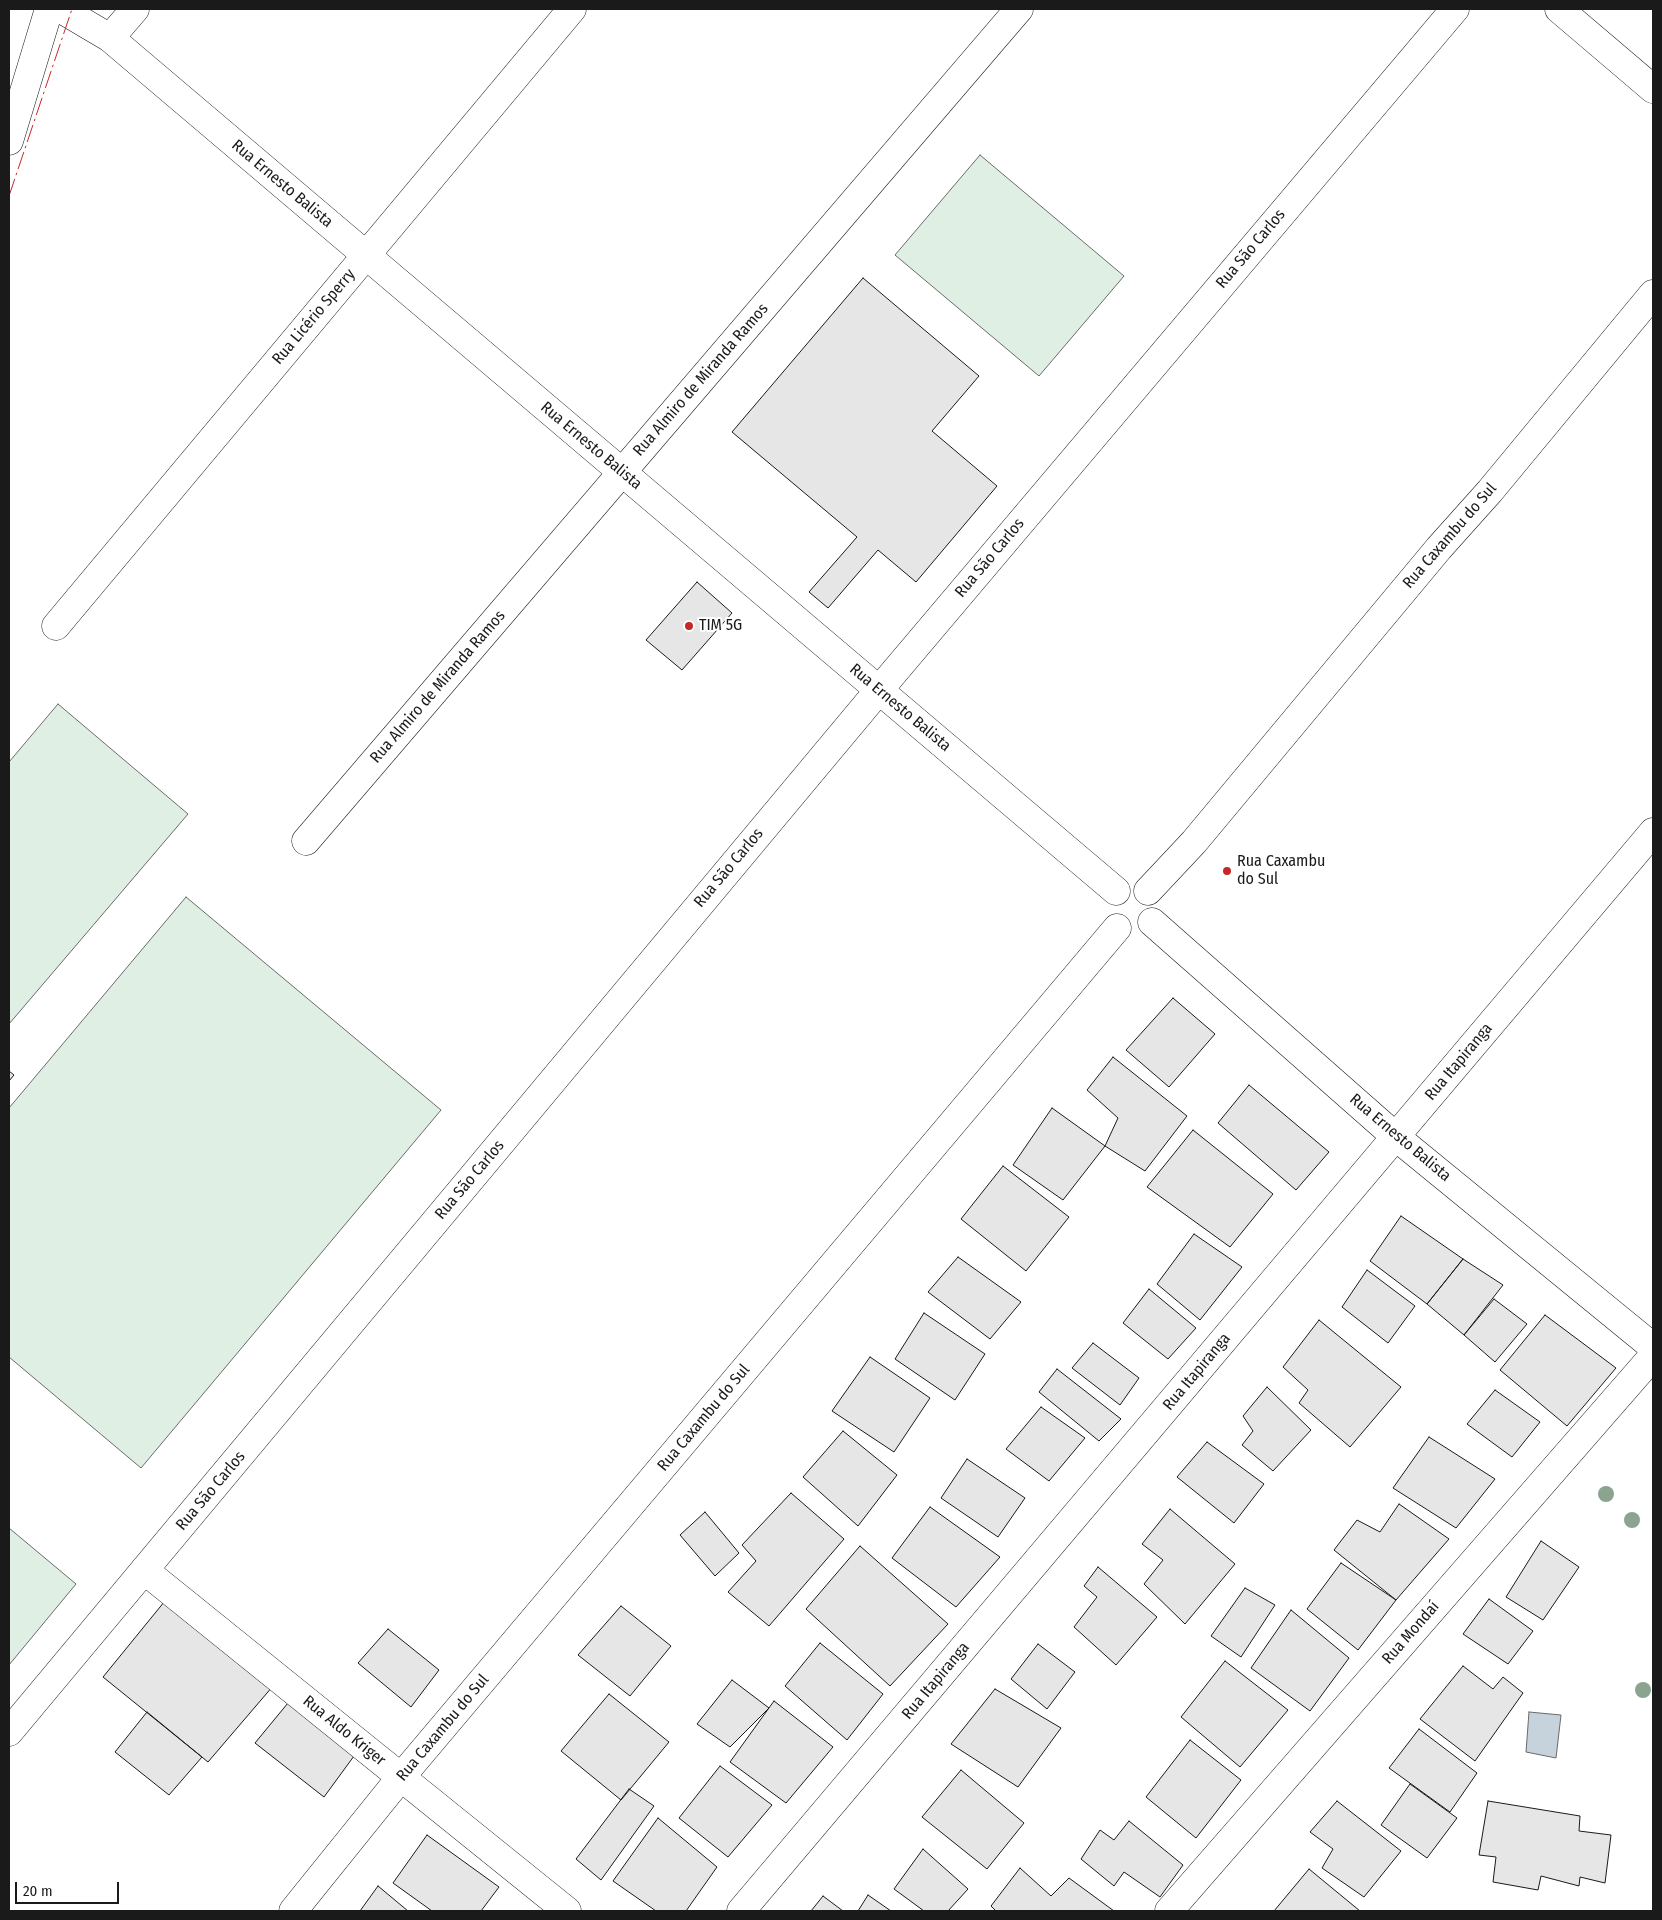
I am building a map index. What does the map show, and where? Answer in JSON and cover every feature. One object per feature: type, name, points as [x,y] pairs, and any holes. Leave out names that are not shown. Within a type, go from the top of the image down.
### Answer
[{"type":"main road","points":[[9,141],[49,9]]},
{"type":"main road","name":"Rua Ernesto Balista","points":[[61,9],[110,38],[1116,891]]},
{"type":"main road","points":[[110,38],[134,9]]},
{"type":"main road","name":"Rua Licério Sperry","points":[[56,626],[572,9]]},
{"type":"main road","name":"Rua Almiro de Miranda Ramos","points":[[306,842],[1019,9]]},
{"type":"main road","name":"Rua São Carlos","points":[[9,1732],[878,690],[1455,9]]},
{"type":"main road","points":[[1559,9],[1653,88]]},
{"type":"main road","name":"Rua Caxambu do Sul","points":[[1148,891],[1194,842],[1433,555],[1490,491],[1653,294]]},
{"type":"main road","name":"Rua Itapiranga","points":[[741,1911],[1653,832]]},
{"type":"main road","points":[[1136,885],[1148,891],[1154,898],[1156,906],[1156,914],[1152,922],[1140,932],[1124,932],[1118,928],[1112,922],[1108,905],[1116,891],[1122,887],[1136,885]]},
{"type":"main road","name":"Rua Ernesto Balista","points":[[1152,922],[1396,1136],[1653,1348]]},
{"type":"main road","name":"Rua Caxambu do Sul","points":[[292,1911],[401,1777],[1118,928]]},
{"type":"main road","name":"Rua Mondaí","points":[[1169,1911],[1653,1356]]},
{"type":"main road","name":"Rua Aldo Kriger","points":[[144,1570],[567,1911]]},
{"type":"green space","points":[[980,155],[1124,276],[1039,376],[895,255]]},
{"type":"green space","points":[[58,704],[188,814],[9,1024],[9,762]]},
{"type":"green space","points":[[186,897],[441,1110],[141,1468],[9,1357],[9,1108]]},
{"type":"green space","points":[[9,1528],[76,1584],[9,1665]]},
{"type":"shaded area","points":[[1529,1712],[1561,1715],[1556,1758],[1526,1752]]},
{"type":"building","points":[[863,278],[979,376],[932,431],[997,486],[916,582],[878,550],[828,608],[809,592],[857,537],[732,432]]},
{"type":"building","name":"TIM 5G","points":[[697,582],[732,613],[682,670],[646,640]]},
{"type":"building","points":[[1173,998],[1215,1034],[1169,1087],[1126,1050]]},
{"type":"building","points":[[1113,1057],[1187,1116],[1145,1171],[1105,1146],[1118,1118],[1087,1090]]},
{"type":"building","points":[[9,1071],[14,1075],[9,1081]]},
{"type":"building","points":[[1249,1085],[1329,1152],[1296,1190],[1218,1123]]},
{"type":"building","points":[[1052,1108],[1105,1146],[1063,1200],[1013,1165]]},
{"type":"building","points":[[1193,1130],[1273,1194],[1230,1247],[1147,1187]]},
{"type":"building","points":[[1003,1166],[1069,1217],[1026,1271],[961,1219]]},
{"type":"building","points":[[1401,1216],[1463,1259],[1427,1304],[1370,1261]]},
{"type":"building","points":[[1194,1234],[1242,1267],[1200,1320],[1157,1284]]},
{"type":"building","points":[[958,1257],[1021,1302],[990,1339],[928,1292]]},
{"type":"building","points":[[1463,1259],[1503,1285],[1464,1335],[1427,1304]]},
{"type":"building","points":[[1367,1270],[1415,1306],[1388,1343],[1342,1307]]},
{"type":"building","points":[[1149,1289],[1196,1328],[1168,1359],[1123,1323]]},
{"type":"building","points":[[1494,1299],[1527,1324],[1495,1362],[1464,1335]]},
{"type":"building","points":[[924,1313],[985,1354],[955,1400],[895,1359]]},
{"type":"building","points":[[1545,1315],[1616,1368],[1567,1426],[1500,1370]]},
{"type":"building","points":[[1319,1320],[1401,1387],[1350,1447],[1299,1403],[1308,1390],[1283,1367]]},
{"type":"building","points":[[1093,1343],[1139,1378],[1120,1405],[1072,1368]]},
{"type":"building","points":[[870,1357],[930,1398],[894,1452],[832,1411]]},
{"type":"building","points":[[1057,1369],[1121,1419],[1099,1441],[1039,1392]]},
{"type":"building","points":[[1267,1387],[1311,1430],[1273,1471],[1242,1445],[1253,1431],[1243,1416]]},
{"type":"building","points":[[1495,1390],[1540,1422],[1512,1457],[1467,1424]]},
{"type":"building","points":[[1041,1407],[1085,1438],[1049,1481],[1006,1449]]},
{"type":"building","points":[[843,1431],[897,1475],[858,1526],[803,1477]]},
{"type":"building","points":[[1429,1437],[1495,1479],[1456,1528],[1393,1488]]},
{"type":"building","points":[[1207,1442],[1264,1484],[1234,1523],[1177,1477]]},
{"type":"building","points":[[967,1459],[1025,1498],[998,1537],[941,1498]]},
{"type":"building","points":[[791,1493],[844,1539],[769,1626],[728,1592],[756,1561],[742,1545]]},
{"type":"building","points":[[1399,1504],[1449,1539],[1396,1600],[1334,1550],[1357,1520],[1380,1532]]},
{"type":"building","points":[[930,1507],[1000,1557],[956,1607],[892,1558]]},
{"type":"building","points":[[1170,1509],[1235,1564],[1185,1624],[1144,1584],[1163,1560],[1142,1544]]},
{"type":"building","points":[[705,1512],[739,1553],[715,1576],[680,1535]]},
{"type":"building","points":[[1541,1541],[1579,1567],[1543,1620],[1506,1597]]},
{"type":"building","points":[[860,1546],[948,1624],[890,1686],[806,1609]]},
{"type":"building","points":[[1341,1563],[1396,1600],[1358,1650],[1307,1609]]},
{"type":"building","points":[[1098,1567],[1157,1617],[1116,1665],[1074,1627],[1097,1597],[1084,1586]]},
{"type":"building","points":[[1245,1588],[1275,1605],[1241,1657],[1211,1636]]},
{"type":"building","points":[[169,1596],[273,1686],[208,1762],[103,1677]]},
{"type":"building","points":[[1489,1599],[1533,1631],[1508,1664],[1463,1634]]},
{"type":"building","points":[[621,1606],[671,1646],[630,1696],[578,1655]]},
{"type":"building","points":[[1291,1610],[1349,1658],[1310,1711],[1251,1668]]},
{"type":"building","points":[[388,1629],[439,1670],[411,1707],[358,1663]]},
{"type":"building","points":[[820,1643],[883,1694],[847,1740],[785,1686]]},
{"type":"building","points":[[1038,1644],[1075,1672],[1047,1709],[1011,1679]]},
{"type":"building","points":[[1225,1661],[1288,1710],[1240,1767],[1181,1717]]},
{"type":"building","points":[[1463,1666],[1493,1689],[1503,1677],[1523,1693],[1475,1761],[1420,1719]]},
{"type":"building","points":[[732,1680],[769,1708],[730,1747],[697,1724]]},
{"type":"building","points":[[995,1689],[1061,1728],[1018,1787],[951,1744]]},
{"type":"building","points":[[609,1694],[669,1742],[621,1800],[561,1751]]},
{"type":"building","points":[[774,1701],[833,1747],[786,1803],[730,1762]]},
{"type":"building","points":[[288,1703],[354,1756],[324,1797],[255,1743]]},
{"type":"building","points":[[147,1712],[202,1757],[169,1795],[115,1752]]},
{"type":"building","points":[[1419,1729],[1477,1773],[1450,1812],[1389,1768]]},
{"type":"building","points":[[1190,1740],[1241,1780],[1196,1838],[1146,1797]]},
{"type":"building","points":[[720,1766],[772,1805],[728,1857],[679,1818]]},
{"type":"building","points":[[961,1770],[1024,1823],[987,1869],[922,1817]]},
{"type":"building","points":[[1410,1784],[1457,1818],[1427,1858],[1381,1825]]},
{"type":"building","points":[[629,1789],[654,1806],[601,1880],[576,1859]]},
{"type":"building","points":[[1337,1801],[1401,1851],[1364,1897],[1322,1868],[1333,1849],[1310,1832]]},
{"type":"building","points":[[1488,1801],[1580,1816],[1579,1831],[1611,1835],[1605,1883],[1580,1877],[1579,1886],[1541,1876],[1538,1890],[1493,1882],[1496,1857],[1479,1855]]},
{"type":"building","points":[[658,1818],[717,1867],[686,1911],[656,1911],[613,1881]]},
{"type":"building","points":[[1129,1821],[1183,1865],[1160,1897],[1124,1872],[1114,1886],[1081,1859],[1100,1830],[1114,1840]]},
{"type":"building","points":[[427,1835],[499,1887],[481,1911],[432,1911],[393,1883]]},
{"type":"building","points":[[923,1849],[968,1889],[948,1911],[924,1911],[894,1889]]},
{"type":"building","points":[[1020,1868],[1051,1896],[1069,1878],[1114,1911],[996,1911],[991,1906]]},
{"type":"building","points":[[1309,1869],[1360,1911],[1274,1911]]},
{"type":"building","points":[[378,1886],[408,1911],[360,1911]]},
{"type":"building","points":[[868,1895],[891,1911],[858,1911]]},
{"type":"building","points":[[823,1896],[843,1911],[811,1911]]},
{"type":"power","points":[[9,196],[72,9]]},
{"type":"place","name":"TIM 5G","points":[[689,626]]},
{"type":"place","name":"Rua Caxambu do Sul","points":[[1227,871]]}]
